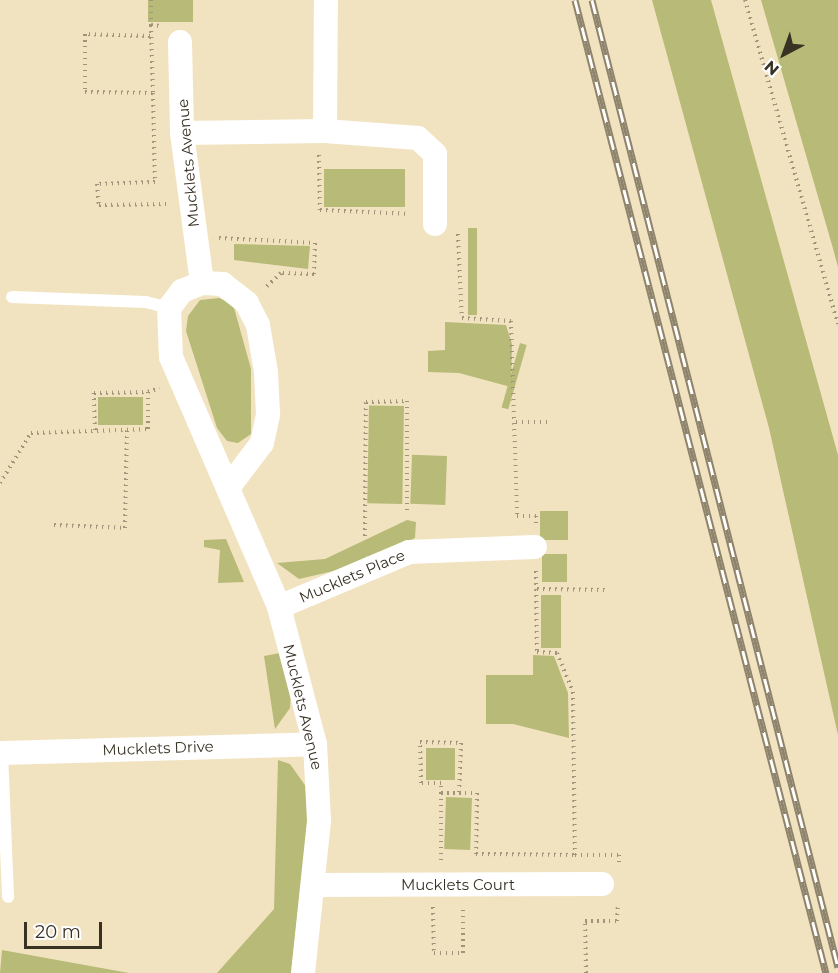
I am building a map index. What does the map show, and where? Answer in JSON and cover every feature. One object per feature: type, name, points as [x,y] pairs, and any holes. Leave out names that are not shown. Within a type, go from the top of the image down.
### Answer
[{"type":"street","points":[[322,131],[326,0]]},
{"type":"street","name":"Mucklets Avenue","points":[[180,42],[182,133],[202,283]]},
{"type":"street","points":[[182,133],[322,131],[418,138],[428,144],[437,166],[442,221]]},
{"type":"street","points":[[169,308],[182,291],[202,283],[223,284],[248,303],[258,326],[266,372],[267,428],[262,443],[228,488]]},
{"type":"street","name":"Mucklets Avenue","points":[[169,308],[171,357],[279,607],[315,744],[320,787],[314,885],[303,973]]},
{"type":"street","name":"Mucklets Place","points":[[279,607],[408,552],[535,548]]},
{"type":"street","name":"Mucklets Drive","points":[[2,753],[315,744]]},
{"type":"street","name":"Mucklets Court","points":[[314,885],[613,885]]},
{"type":"lane","points":[[12,297],[146,302],[169,308]]},
{"type":"lane","points":[[2,753],[8,897]]},
{"type":"path","points":[[745,0],[838,324]]},
{"type":"path","points":[[151,25],[155,182],[97,184],[99,204],[191,203]]},
{"type":"path","points":[[150,36],[85,34],[85,92],[153,93]]},
{"type":"path","points":[[322,131],[320,210],[442,221],[462,318],[511,321],[516,422],[517,516],[536,516],[537,652],[557,652],[573,692],[575,855]]},
{"type":"path","points":[[195,237],[315,243],[314,274],[281,273],[248,303]]},
{"type":"path","points":[[95,430],[94,393],[148,392],[180,380]]},
{"type":"path","points":[[0,483],[31,433],[148,429],[148,392]]},
{"type":"path","points":[[365,536],[366,402],[407,401],[407,515]]},
{"type":"path","points":[[516,422],[552,422]]},
{"type":"path","points":[[54,525],[125,528],[127,429]]},
{"type":"path","points":[[537,589],[606,590]]},
{"type":"path","points":[[446,885],[434,953],[463,953],[446,885],[441,783],[421,783],[420,742],[461,743],[459,793]]},
{"type":"path","points":[[441,793],[477,793],[476,854],[619,855],[613,885],[617,921],[585,921],[586,973]]},
{"type":"green space","points":[[148,0],[193,0],[193,22],[148,22]]},
{"type":"green space","points":[[652,0],[711,0],[838,455],[838,735],[769,428]]},
{"type":"green space","points":[[761,0],[838,0],[838,267],[832,245]]},
{"type":"green space","points":[[324,169],[405,169],[405,207],[324,207]]},
{"type":"green space","points":[[468,228],[477,228],[477,315],[468,315]]},
{"type":"green space","points":[[234,244],[310,246],[308,269],[234,260]]},
{"type":"green space","points":[[219,298],[233,304],[251,369],[251,434],[238,443],[227,441],[217,428],[186,331],[188,316],[200,300]]},
{"type":"green space","points":[[445,322],[506,325],[512,344],[511,387],[459,373],[428,372],[428,351],[445,350]]},
{"type":"green space","points":[[520,343],[527,345],[508,409],[502,407]]},
{"type":"green space","points":[[98,397],[143,397],[143,425],[98,425]]},
{"type":"green space","points":[[369,405],[404,406],[402,504],[367,503]]},
{"type":"green space","points":[[412,455],[447,456],[445,505],[410,504]]},
{"type":"green space","points":[[540,511],[568,511],[568,540],[540,540]]},
{"type":"green space","points":[[407,520],[416,522],[415,538],[355,566],[299,579],[277,563],[325,559]]},
{"type":"green space","points":[[226,539],[244,582],[218,583],[220,550],[204,547],[204,540]]},
{"type":"green space","points":[[542,554],[567,554],[567,582],[542,582]]},
{"type":"green space","points":[[541,595],[561,595],[561,648],[541,648]]},
{"type":"green space","points":[[280,653],[291,693],[290,708],[275,729],[264,656]]},
{"type":"green space","points":[[533,655],[554,656],[568,693],[569,738],[513,724],[486,724],[486,675],[533,675]]},
{"type":"green space","points":[[426,748],[455,748],[455,780],[426,780]]},
{"type":"green space","points":[[278,760],[290,764],[307,788],[309,814],[291,973],[217,973],[274,909]]},
{"type":"green space","points":[[446,797],[472,798],[470,850],[444,849]]},
{"type":"green space","points":[[2,950],[129,973],[0,973]]},
{"type":"railway","points":[[575,0],[826,973]]},
{"type":"railway","points":[[592,0],[838,967]]}]
